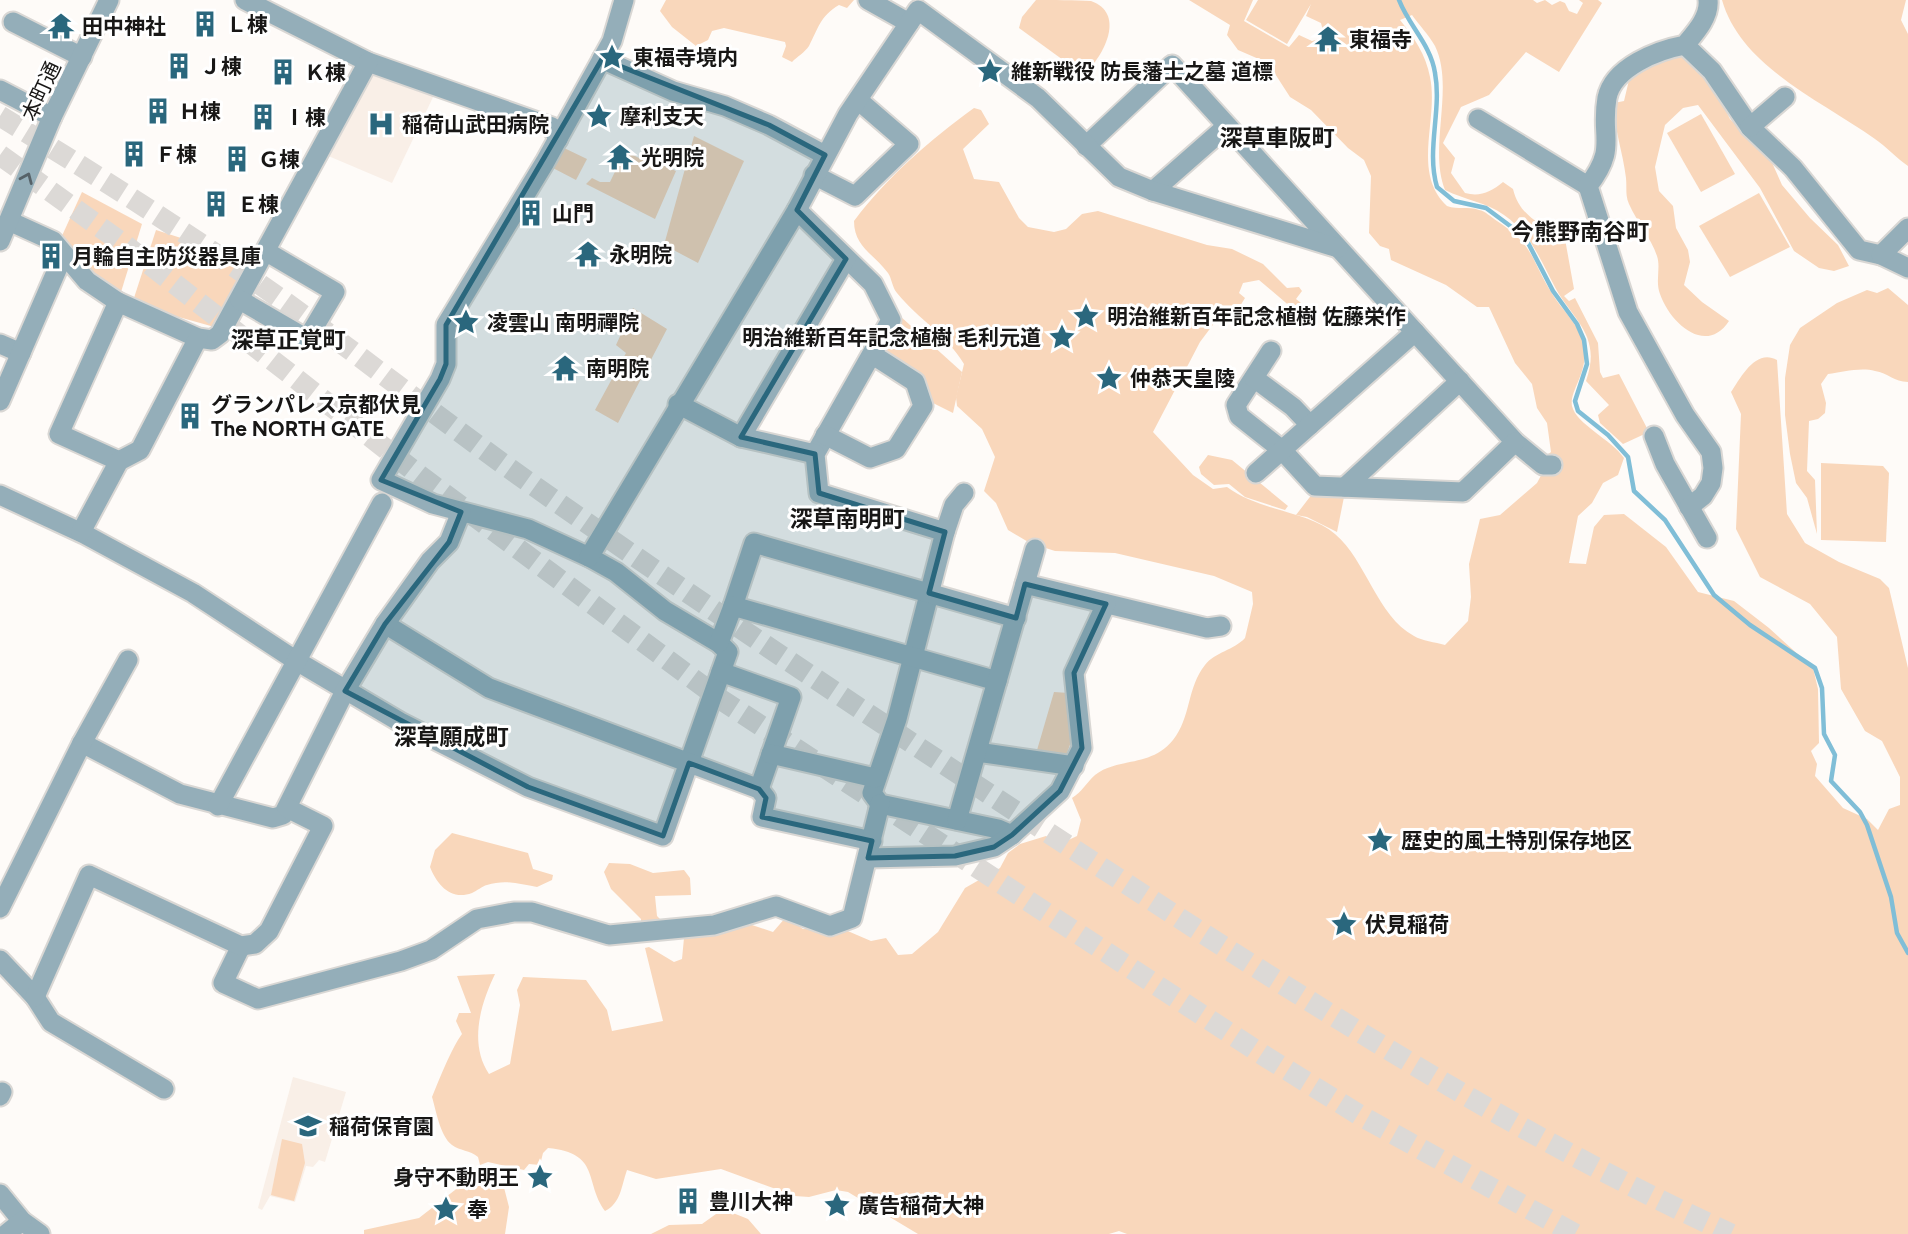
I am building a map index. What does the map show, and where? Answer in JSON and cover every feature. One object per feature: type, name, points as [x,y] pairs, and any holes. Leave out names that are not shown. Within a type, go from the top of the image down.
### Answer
[{"type":"street","name":"本町通","points":[[0,241],[52,117],[109,0]]},
{"type":"street","points":[[245,0],[368,62],[552,127],[558,139]]},
{"type":"street","points":[[0,495],[81,532],[193,593],[345,691],[528,787],[663,836],[727,652],[719,643],[665,611],[616,572],[589,557],[528,528],[433,504],[381,480],[440,379],[446,364],[446,325],[558,139],[612,41],[624,0]]},
{"type":"street","points":[[868,0],[909,23]]},
{"type":"street","points":[[1588,186],[1601,168],[1608,148],[1607,97],[1615,79],[1659,52],[1685,45],[1705,17],[1709,9],[1708,0]]},
{"type":"street","points":[[589,557],[678,404],[797,210],[825,155],[858,100],[918,9],[1038,98],[1119,177],[1153,191],[1338,247]]},
{"type":"street","points":[[13,22],[82,57]]},
{"type":"street","points":[[1685,45],[1712,71],[1750,127],[1793,168],[1859,250],[1881,255],[1908,268]]},
{"type":"street","points":[[602,59],[673,91],[725,106],[769,125],[825,155]]},
{"type":"street","points":[[81,532],[119,461],[140,450],[205,339],[220,334],[368,62]]},
{"type":"street","points":[[1086,146],[1172,65],[1515,442],[1544,465],[1552,465]]},
{"type":"street","points":[[0,90],[52,117]]},
{"type":"street","points":[[1750,127],[1785,97]]},
{"type":"street","points":[[814,175],[855,196],[909,144],[858,100]]},
{"type":"street","points":[[1478,119],[1588,186],[1628,312],[1712,457],[1713,472],[1709,487],[1700,500],[1689,507]]},
{"type":"street","points":[[1153,191],[1227,125]]},
{"type":"street","points":[[797,210],[873,284],[891,320],[815,454],[819,492],[945,532]]},
{"type":"street","points":[[9,221],[52,241],[63,257],[87,281],[118,302],[205,339]]},
{"type":"street","points":[[1881,255],[1908,228]]},
{"type":"street","points":[[240,300],[307,339],[335,292],[267,252]]},
{"type":"street","points":[[0,401],[63,257]]},
{"type":"street","points":[[741,437],[846,259]]},
{"type":"street","points":[[118,302],[59,434],[119,461]]},
{"type":"street","points":[[1256,473],[1415,332]]},
{"type":"street","points":[[0,344],[21,353]]},
{"type":"street","points":[[1271,351],[1236,405],[1239,416],[1282,450],[1315,486],[1462,492],[1515,442]]},
{"type":"street","points":[[825,435],[870,458],[896,449],[923,406],[915,383],[873,355]]},
{"type":"street","points":[[1254,378],[1293,407],[1310,425]]},
{"type":"street","points":[[1345,487],[1460,381]]},
{"type":"street","points":[[678,404],[741,437],[815,454]]},
{"type":"street","points":[[1654,436],[1707,538]]},
{"type":"street","points":[[964,493],[954,505],[945,532],[911,656],[897,719],[872,793],[880,804],[998,829],[1012,835]]},
{"type":"street","points":[[218,806],[382,503]]},
{"type":"street","points":[[82,743],[180,794],[218,806],[273,818],[283,814],[345,691],[386,624],[430,561],[449,542],[461,512]]},
{"type":"street","points":[[719,643],[754,543],[1016,618]]},
{"type":"street","points":[[957,820],[1035,549]]},
{"type":"street","points":[[1026,584],[1207,628],[1221,626]]},
{"type":"street","points":[[386,624],[489,688],[759,789],[766,798],[762,817],[870,850],[955,856],[994,847],[1012,835],[1060,791],[1082,748],[1074,673],[1106,604]]},
{"type":"street","points":[[733,606],[998,681]]},
{"type":"street","points":[[0,908],[82,743],[128,660]]},
{"type":"street","points":[[721,672],[791,697],[759,789]]},
{"type":"street","points":[[977,752],[1074,766]]},
{"type":"street","points":[[771,754],[875,778]]},
{"type":"street","points":[[241,946],[223,983],[258,999],[401,961],[431,950],[478,919],[514,912],[532,912],[609,935],[714,926],[776,906],[830,926],[852,918],[880,804]]},
{"type":"street","points":[[35,997],[89,875],[241,946],[255,943],[269,931],[323,826],[287,808]]},
{"type":"street","points":[[1,962],[35,997],[51,1022],[164,1089]]},
{"type":"street","points":[[0,1194],[22,1221],[40,1234]]},
{"type":"street","points":[[6,1234],[22,1221]]},
{"type":"highlighted area","points":[[602,59],[769,125],[825,155],[797,210],[846,259],[741,437],[815,454],[819,493],[945,532],[929,593],[1016,618],[1025,584],[1106,604],[1074,673],[1082,748],[1060,791],[1012,835],[994,847],[955,856],[868,858],[872,841],[762,817],[766,798],[759,789],[689,763],[663,836],[528,787],[345,691],[385,624],[449,542],[461,512],[381,480],[440,379],[446,364],[446,325]]},
{"type":"shaded area","points":[[666,0],[854,0],[847,8],[839,5],[828,14],[820,23],[809,46],[792,62],[782,57],[785,42],[724,28],[712,31],[708,40],[696,46],[672,27],[660,11]]},
{"type":"shaded area","points":[[1036,0],[1091,1],[1107,14],[1109,32],[1106,42],[1090,68],[1070,65],[1019,28],[1022,17]]},
{"type":"shaded area","points":[[1189,0],[1253,0],[1244,21],[1289,47],[1299,35],[1312,41],[1319,39],[1323,31],[1321,23],[1306,16],[1311,4],[1287,44],[1246,20],[1258,0],[1533,0],[1537,3],[1545,0],[1552,5],[1560,1],[1565,3],[1569,11],[1577,14],[1583,3],[1579,0],[1598,0],[1602,3],[1559,72],[1526,52],[1489,95],[1461,107],[1443,143],[1455,158],[1451,173],[1465,193],[1485,193],[1503,182],[1513,189],[1525,212],[1555,240],[1565,239],[1574,289],[1564,296],[1569,301],[1575,298],[1598,343],[1600,372],[1603,378],[1619,374],[1649,432],[1623,444],[1600,423],[1598,415],[1609,405],[1586,381],[1591,352],[1584,330],[1521,231],[1497,211],[1445,190],[1439,156],[1443,80],[1440,62],[1433,42],[1412,15],[1400,20],[1419,47],[1430,77],[1430,178],[1436,192],[1447,206],[1484,212],[1519,238],[1582,338],[1584,364],[1573,394],[1572,406],[1587,426],[1624,458],[1618,475],[1603,483],[1592,503],[1578,516],[1569,563],[1586,564],[1594,527],[1604,515],[1624,514],[1666,547],[1698,592],[1734,601],[1769,628],[1813,668],[1818,689],[1819,743],[1811,751],[1817,764],[1815,776],[1843,808],[1867,819],[1878,830],[1889,809],[1900,805],[1900,777],[1882,741],[1865,731],[1841,689],[1837,637],[1810,604],[1760,577],[1736,529],[1741,414],[1731,392],[1744,372],[1756,361],[1769,357],[1777,360],[1787,514],[1805,543],[1839,562],[1880,579],[1889,588],[1908,668],[1908,1234],[1127,1234],[1119,1231],[1109,1234],[918,1234],[848,1192],[836,1190],[809,1197],[795,1196],[721,1169],[656,1179],[627,1170],[617,1199],[605,1211],[584,1162],[576,1156],[548,1148],[543,1153],[540,1165],[529,1164],[524,1170],[488,1162],[480,1165],[478,1157],[452,1145],[444,1136],[432,1097],[462,1034],[456,1021],[459,1013],[471,1013],[457,976],[495,974],[481,1011],[478,1037],[479,1050],[489,1074],[510,1064],[520,1005],[517,990],[523,977],[586,980],[607,1010],[612,1031],[663,1021],[645,948],[649,947],[674,962],[682,959],[684,938],[723,931],[746,923],[773,932],[786,917],[803,929],[843,929],[871,941],[886,938],[898,955],[912,954],[938,932],[965,888],[1000,868],[1008,853],[1020,844],[1046,836],[1058,845],[1077,836],[1081,820],[1072,798],[1104,769],[1144,759],[1164,749],[1179,731],[1195,683],[1205,665],[1245,638],[1253,604],[1252,592],[1214,576],[1115,553],[1055,551],[1030,543],[1008,530],[996,503],[984,491],[995,457],[982,429],[957,406],[956,397],[964,364],[949,344],[897,293],[888,273],[861,244],[854,221],[880,189],[910,160],[974,108],[981,110],[989,124],[963,149],[974,179],[999,182],[1019,218],[1028,227],[1054,232],[1066,229],[1082,214],[1098,211],[1207,245],[1232,249],[1263,264],[1287,288],[1299,287],[1302,291],[1296,299],[1306,307],[1299,314],[1259,280],[1243,283],[1239,293],[1245,298],[1232,319],[1221,314],[1200,342],[1153,432],[1193,475],[1213,489],[1227,487],[1255,502],[1312,520],[1335,534],[1355,558],[1390,615],[1414,636],[1445,645],[1468,621],[1471,597],[1469,564],[1480,519],[1500,515],[1537,483],[1547,464],[1546,456],[1551,452],[1547,423],[1537,408],[1532,384],[1515,363],[1489,307],[1477,307],[1446,285],[1391,260],[1389,249],[1380,246],[1369,233],[1371,176],[1364,160],[1348,148],[1311,110],[1290,97],[1268,63],[1238,50],[1227,35],[1230,25]]},
{"type":"shaded area","points":[[1722,0],[1906,0],[1901,20],[1908,34],[1908,166],[1879,142],[1808,96],[1765,63],[1746,45],[1732,24]]},
{"type":"shaded area","points":[[1677,54],[1688,55],[1715,88],[1730,119],[1770,158],[1782,185],[1838,245],[1849,266],[1834,271],[1819,268],[1794,251],[1760,188],[1698,105],[1683,108],[1665,125],[1655,167],[1659,191],[1673,206],[1676,228],[1688,250],[1690,262],[1684,285],[1729,321],[1720,331],[1710,336],[1690,332],[1680,325],[1660,294],[1657,256],[1628,201],[1625,168],[1615,122],[1614,103],[1624,101],[1629,80],[1652,64]]},
{"type":"shaded area","name":"稲荷山武田病院","points":[[372,70],[435,93],[392,183],[326,155]]},
{"type":"shaded area","points":[[1701,114],[1735,174],[1701,192],[1667,133]]},
{"type":"shaded area","points":[[694,136],[744,161],[698,263],[664,245]]},
{"type":"shaded area","points":[[562,147],[587,159],[576,180],[551,167]]},
{"type":"shaded area","points":[[644,149],[664,159],[662,165],[676,171],[655,219],[586,184],[592,178],[600,182],[610,182],[625,151],[639,158]]},
{"type":"shaded area","points":[[82,192],[142,224],[121,292],[85,272],[61,238]]},
{"type":"shaded area","points":[[1759,193],[1790,247],[1730,277],[1699,226]]},
{"type":"shaded area","points":[[156,230],[253,261],[218,328],[150,309],[133,301]]},
{"type":"shaded area","points":[[1888,288],[1908,305],[1908,382],[1880,372],[1852,370],[1828,374],[1821,384],[1826,403],[1825,413],[1818,419],[1809,421],[1807,471],[1815,480],[1817,534],[1807,498],[1796,483],[1790,454],[1785,415],[1785,378],[1790,345],[1800,328],[1837,303],[1867,290],[1877,293]]},
{"type":"shaded area","points":[[633,308],[667,329],[618,423],[595,410],[626,353],[616,345]]},
{"type":"shaded area","points":[[900,316],[962,372],[953,413],[929,401],[884,355],[883,346]]},
{"type":"shaded area","points":[[1208,455],[1232,460],[1288,506],[1285,510],[1245,497],[1229,484],[1214,485],[1201,474],[1199,467]]},
{"type":"shaded area","points":[[1821,463],[1883,466],[1889,473],[1886,542],[1821,540]]},
{"type":"shaded area","points":[[1316,489],[1345,492],[1337,532],[1307,517],[1296,515]]},
{"type":"shaded area","points":[[1054,692],[1069,693],[1071,742],[1064,761],[1035,757]]},
{"type":"shaded area","points":[[452,833],[528,853],[533,869],[553,875],[552,880],[537,887],[500,882],[464,895],[451,893],[441,885],[430,867],[435,850]]},
{"type":"shaded area","points":[[609,863],[630,864],[653,873],[684,870],[690,878],[691,895],[655,896],[657,916],[662,921],[641,926],[641,919],[611,889],[604,872]]},
{"type":"shaded area","name":"稲荷保育園","points":[[293,1077],[346,1092],[325,1162],[319,1160],[313,1167],[306,1166],[295,1202],[270,1196],[262,1210],[258,1208]]},
{"type":"shaded area","points":[[282,1139],[302,1144],[305,1163],[294,1201],[271,1195]]},
{"type":"shaded area","points":[[499,1168],[509,1207],[505,1234],[364,1234],[364,1230],[419,1218],[482,1169]]},
{"type":"shaded area","points":[[723,1209],[748,1219],[761,1234],[651,1234],[669,1225],[702,1224]]},
{"type":"waterway","points":[[1399,0],[1433,63],[1437,87],[1433,144],[1437,187],[1454,201],[1486,208],[1525,237],[1553,291],[1577,324],[1584,340],[1587,364],[1575,401],[1578,411],[1608,435],[1628,457],[1634,491],[1665,520],[1714,595],[1750,625],[1815,668],[1822,688],[1824,734],[1835,755],[1831,781],[1860,812],[1867,825],[1891,897],[1897,933],[1908,953]]},
{"type":"tunnel","points":[[0,116],[229,263],[520,476],[662,575],[878,721],[1173,914],[1328,1013],[1486,1107],[1566,1152],[1731,1234]]},
{"type":"tunnel","points":[[0,155],[125,245],[423,478],[720,699],[1263,1055],[1361,1116],[1575,1234]]},
{"type":"place","name":"Ｌ棟","points":[[205,24]]},
{"type":"place","name":"田中神社","points":[[61,26]]},
{"type":"place","name":"東福寺","points":[[1328,39]]},
{"type":"place","name":"東福寺境内","points":[[612,57]]},
{"type":"place","name":"Ｊ棟","points":[[179,66]]},
{"type":"place","name":"維新戦役 防長藩士之墓 道標","points":[[990,71]]},
{"type":"place","name":"Ｋ棟","points":[[283,72]]},
{"type":"place","name":"Ｈ棟","points":[[158,111]]},
{"type":"place","name":"摩利支天","points":[[599,116]]},
{"type":"place","name":"Ⅰ棟","points":[[263,117]]},
{"type":"place","name":"稲荷山武田病院","points":[[381,124]]},
{"type":"place","name":"Ｆ棟","points":[[134,154]]},
{"type":"place","name":"光明院","points":[[620,157]]},
{"type":"place","name":"Ｇ棟","points":[[237,159]]},
{"type":"place","name":"Ｅ棟","points":[[216,204]]},
{"type":"place","name":"山門","points":[[531,213]]},
{"type":"place","name":"永明院","points":[[588,254]]},
{"type":"place","name":"月輪自主防災器具庫","points":[[51,256]]},
{"type":"place","name":"明治維新百年記念植樹 佐藤栄作","points":[[1086,316]]},
{"type":"place","name":"凌雲山 南明禪院","points":[[466,322]]},
{"type":"place","name":"明治維新百年記念植樹 毛利元道","points":[[1062,337]]},
{"type":"place","name":"南明院","points":[[565,368]]},
{"type":"place","name":"仲恭天皇陵","points":[[1109,378]]},
{"type":"place","name":"グランパレス京都伏見 The NORTH GATE","points":[[190,416]]},
{"type":"place","name":"歴史的風土特別保存地区","points":[[1380,840]]},
{"type":"place","name":"伏見稲荷","points":[[1344,924]]},
{"type":"place","name":"稲荷保育園","points":[[308,1126]]},
{"type":"place","name":"身守不動明王","points":[[540,1177]]},
{"type":"place","name":"豊川大神","points":[[688,1201]]},
{"type":"place","name":"廣告稲荷大神","points":[[837,1205]]},
{"type":"place","name":"奉","points":[[446,1209]]},
{"type":"district","name":"深草車阪町","points":[[1277,138]]},
{"type":"district","name":"今熊野南谷町","points":[[1580,232]]},
{"type":"district","name":"深草正覚町","points":[[288,340]]},
{"type":"district","name":"深草南明町","points":[[847,519]]},
{"type":"district","name":"深草願成町","points":[[451,737]]}]
